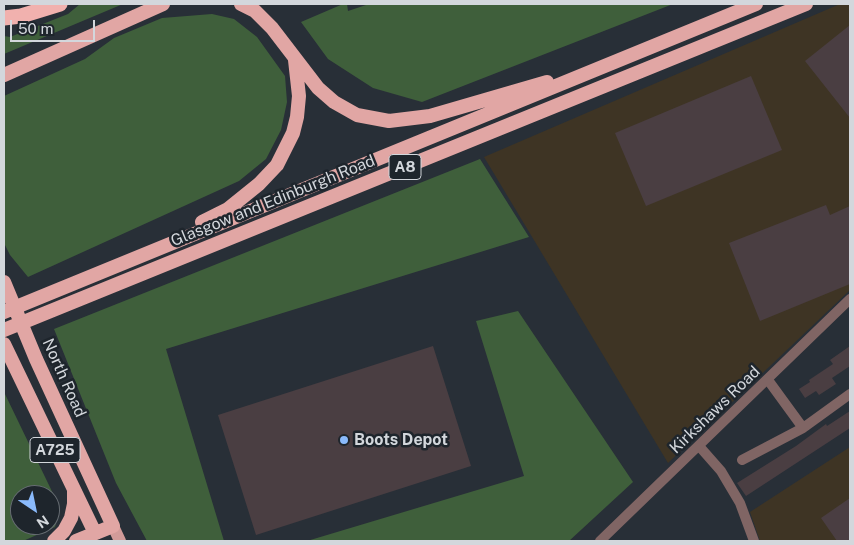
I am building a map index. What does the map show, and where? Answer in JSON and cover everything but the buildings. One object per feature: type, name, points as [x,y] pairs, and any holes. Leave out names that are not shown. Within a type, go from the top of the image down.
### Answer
[{"type":"highway","points":[[4,18],[21,16],[60,4]]},
{"type":"highway","points":[[4,75],[163,4]]},
{"type":"highway","name":"A8","points":[[241,4],[255,11],[266,22],[318,88],[334,102],[357,115],[389,122],[430,116],[614,63]]},
{"type":"highway","name":"Glasgow and Edinburgh Road","points":[[4,312],[756,4]]},
{"type":"highway","name":"Glasgow and Edinburgh Road","points":[[4,330],[806,4]]},
{"type":"highway","name":"A8","points":[[96,273],[228,209],[259,184],[278,164],[293,133],[300,96],[295,60]]},
{"type":"highway","name":"North Road","points":[[4,282],[36,359],[113,526]]},
{"type":"highway","name":"A725","points":[[4,344],[97,537]]},
{"type":"highway","points":[[54,541],[64,531],[71,518],[74,504],[73,487]]},
{"type":"highway","points":[[76,541],[97,537],[113,526]]},
{"type":"main road","name":"North Road","points":[[113,526],[120,541]]},
{"type":"street","name":"Kirkshaws Road","points":[[600,541],[850,299]]},
{"type":"street","points":[[768,380],[803,428]]},
{"type":"street","points":[[742,460],[803,428],[850,394]]},
{"type":"street","points":[[699,446],[721,471],[740,503],[754,541]]},
{"type":"shaded area","points":[[840,4],[850,4],[850,290],[668,463],[484,157]]},
{"type":"shaded area","points":[[850,447],[850,541],[760,541],[750,512]]},
{"type":"green space","points":[[80,4],[123,4],[4,54],[4,36],[10,37],[68,14]]},
{"type":"green space","points":[[347,4],[348,11],[369,4],[673,4],[422,102],[373,88],[328,59],[301,22]]},
{"type":"green space","points":[[212,14],[234,19],[257,37],[285,76],[287,102],[281,130],[266,159],[239,181],[28,277],[10,255],[4,243],[4,96],[85,59],[114,38],[162,18]]},
{"type":"green space","points":[[480,159],[529,237],[166,349],[224,541],[147,541],[116,483],[54,329]]},
{"type":"green space","points":[[518,311],[633,482],[569,541],[307,541],[524,476],[476,321]]},
{"type":"green space","points":[[4,392],[49,485],[10,485],[10,535],[37,535],[23,541],[4,541]]},
{"type":"place","name":"Boots Depot","points":[[344,440]]}]
